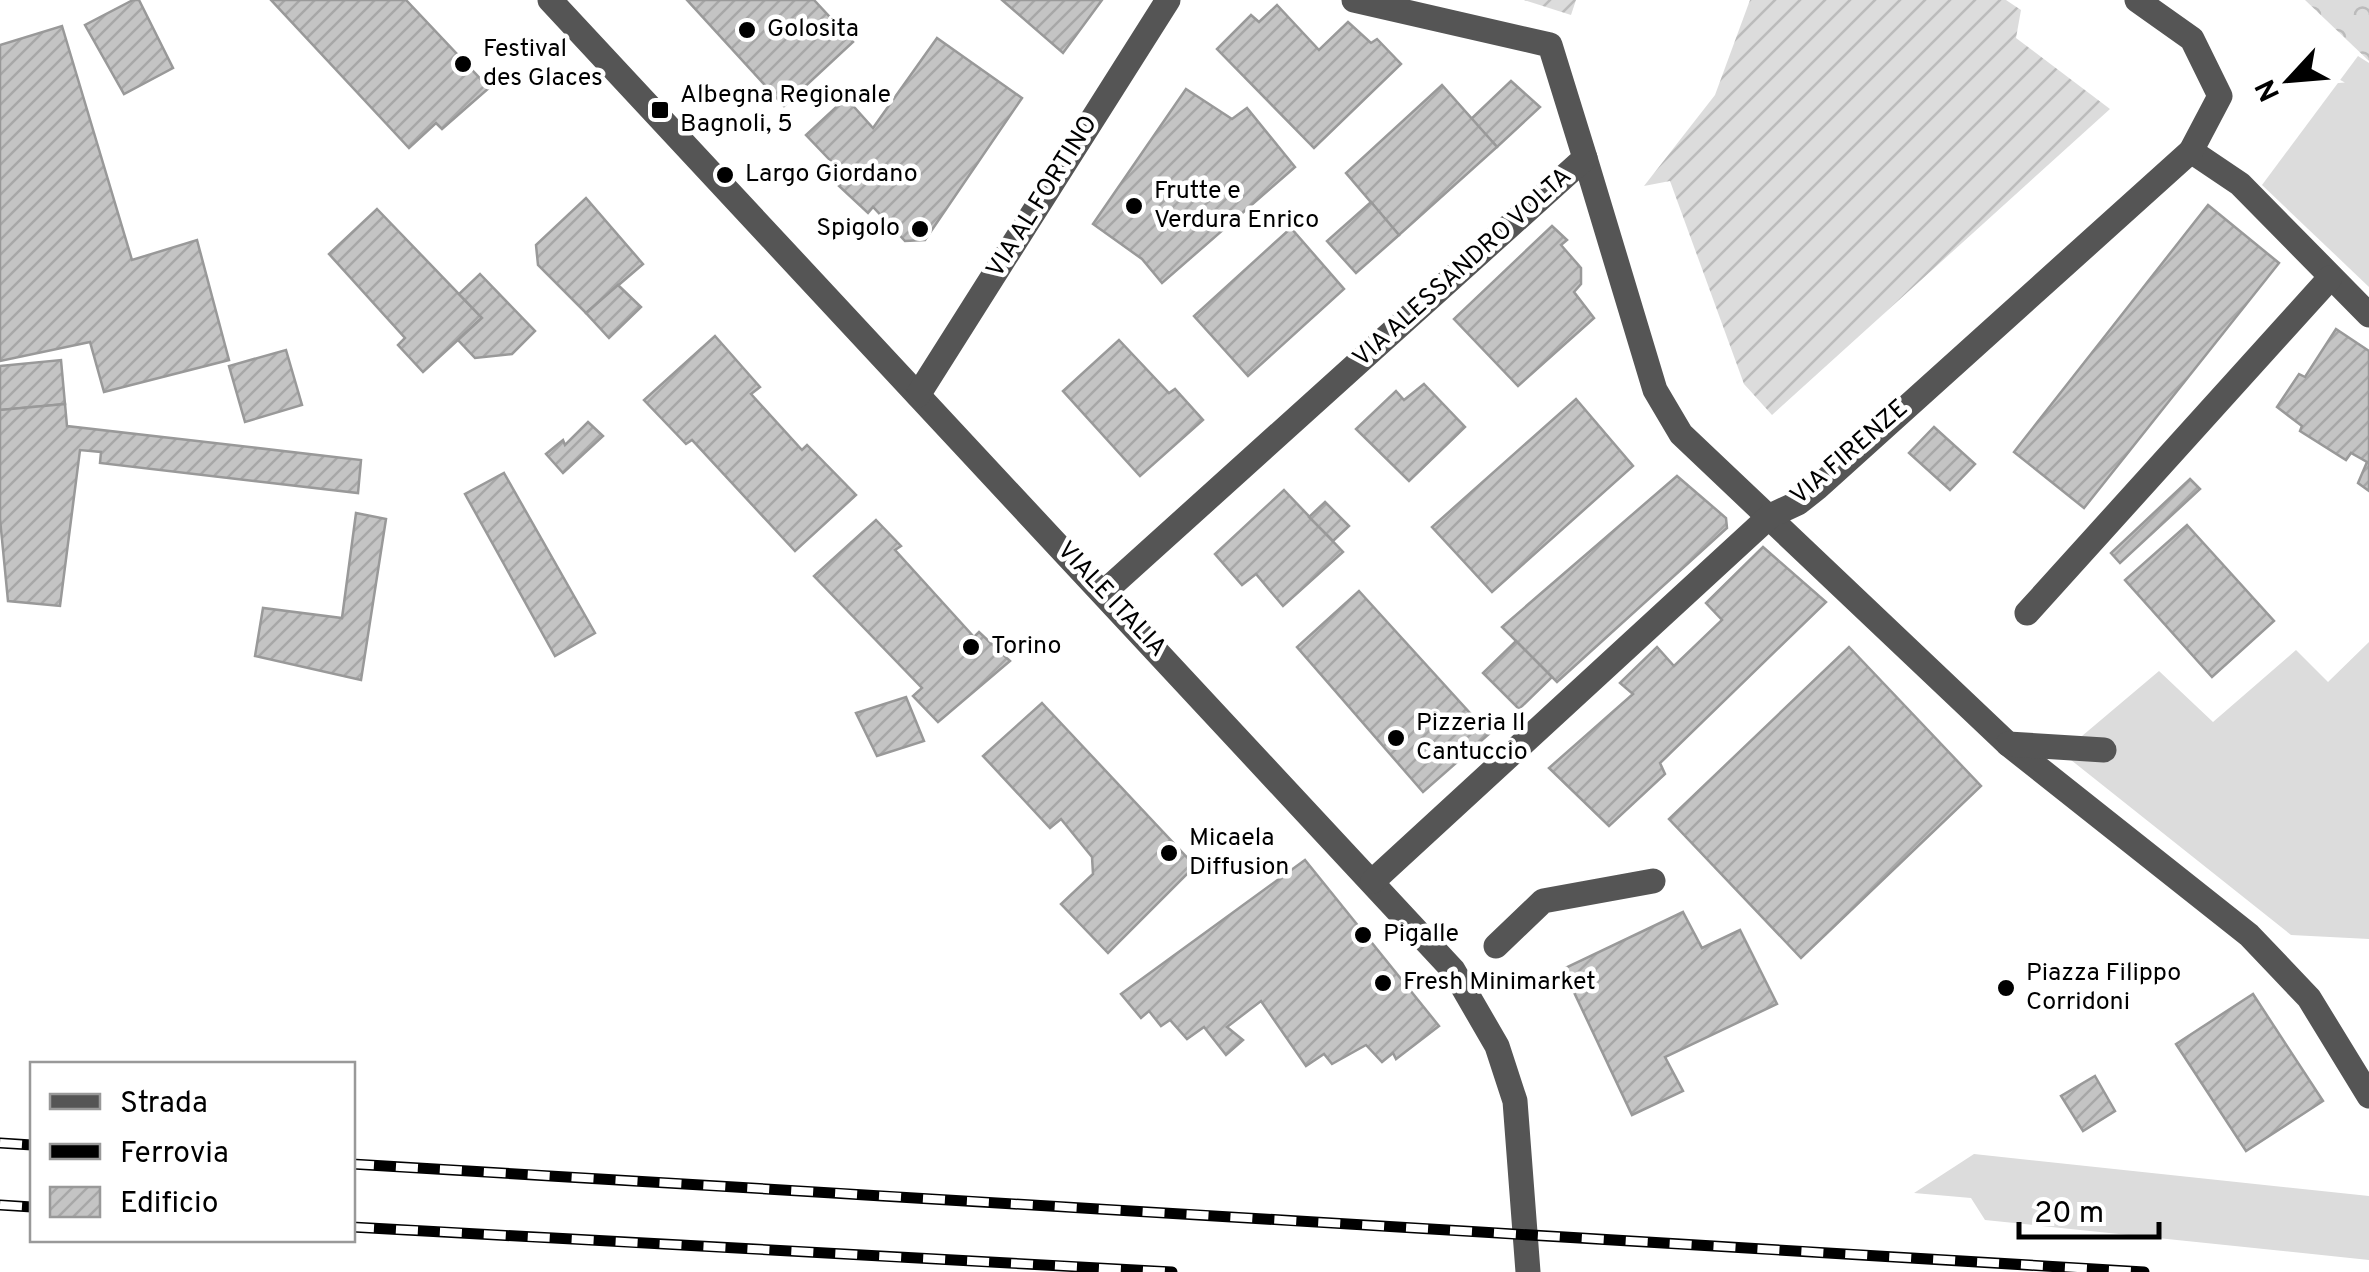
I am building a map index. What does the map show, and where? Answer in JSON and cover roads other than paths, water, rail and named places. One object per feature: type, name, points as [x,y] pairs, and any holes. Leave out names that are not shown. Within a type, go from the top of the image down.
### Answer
[{"type":"street","name":"VIALE ITALIA","points":[[550,0],[1453,970],[1497,1046],[1514,1101],[1528,1272]]},
{"type":"street","name":"VIA AL FORTINO","points":[[918,395],[1168,0]]},
{"type":"street","name":"VIA ALESSANDRO VOLTA","points":[[1104,592],[1584,158],[1550,45],[1354,0]]},
{"type":"street","name":"VIA FIRENZE","points":[[1373,880],[1770,516],[1798,504],[1817,488],[2191,151],[2220,96],[2192,39],[2137,0]]},
{"type":"street","points":[[2191,151],[2240,184],[2369,315]]},
{"type":"street","points":[[1584,158],[1655,390],[1681,434],[2008,744],[2248,935],[2309,998],[2369,1096]]},
{"type":"street","points":[[2027,613],[2330,278]]},
{"type":"street","points":[[2008,744],[2104,750]]},
{"type":"street","points":[[1496,946],[1543,901],[1653,881]]},
{"type":"railway","points":[[0,1143],[30,1145]]},
{"type":"railway","points":[[355,1164],[2144,1272]]},
{"type":"railway","points":[[0,1205],[30,1207]]},
{"type":"railway","points":[[355,1227],[1172,1272]]},
{"type":"place","name":"Golosita","points":[[747,30]]},
{"type":"place","name":"Festival des Glaces","points":[[463,64]]},
{"type":"place","name":"Albegna Regionale Bagnoli, 5","points":[[660,110]]},
{"type":"place","name":"Largo Giordano","points":[[725,175]]},
{"type":"place","name":"Frutte e Verdura Enrico","points":[[1134,206]]},
{"type":"place","name":"Spigolo","points":[[920,229]]},
{"type":"place","name":"Torino","points":[[971,647]]},
{"type":"place","name":"Pizzeria Il Cantuccio","points":[[1396,738]]},
{"type":"place","name":"Micaela Diffusion","points":[[1169,853]]},
{"type":"place","name":"Pigalle","points":[[1363,935]]},
{"type":"place","name":"Fresh Minimarket","points":[[1383,983]]},
{"type":"place","name":"Piazza Filippo Corridoni","points":[[2006,988]]}]
